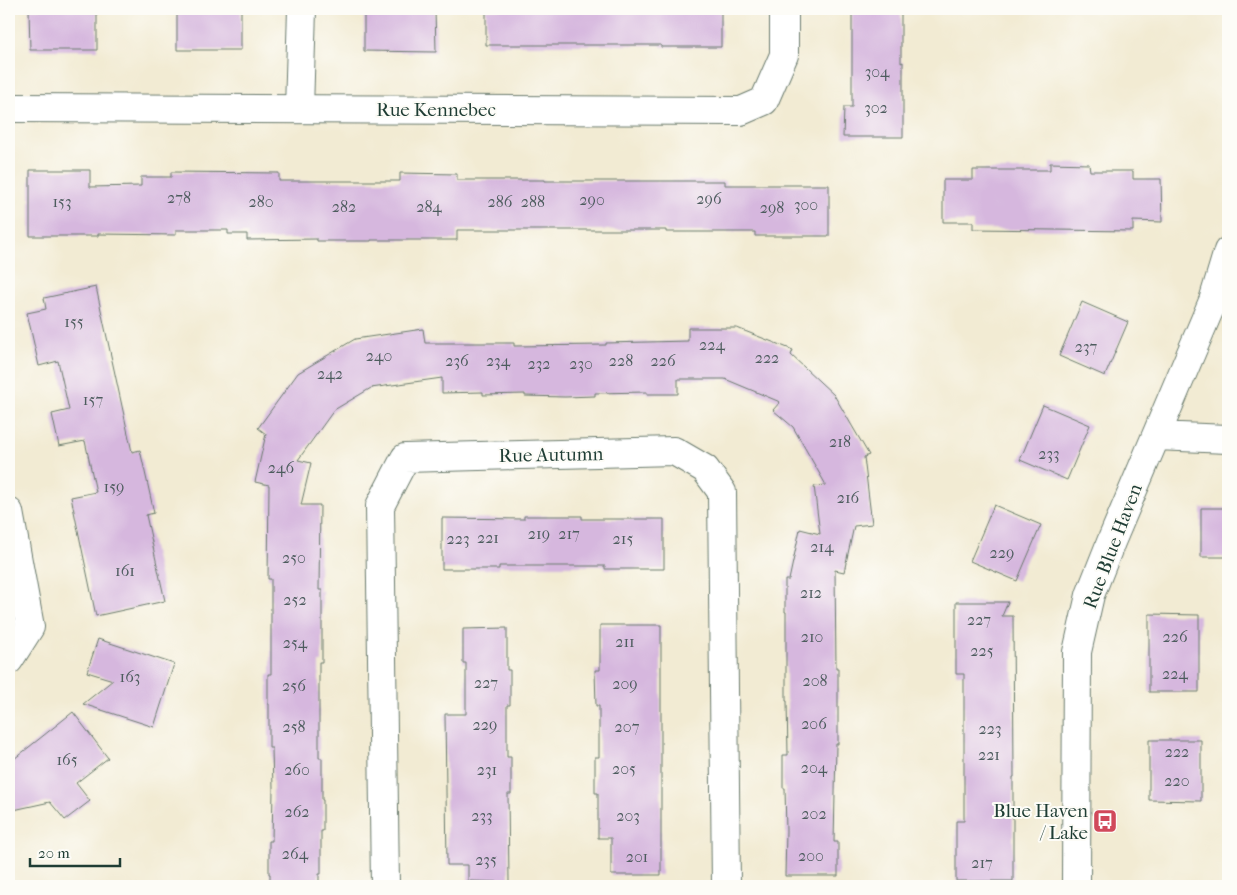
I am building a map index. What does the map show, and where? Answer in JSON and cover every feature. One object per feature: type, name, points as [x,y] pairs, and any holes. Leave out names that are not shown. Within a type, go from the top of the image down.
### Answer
[{"type":"street","points":[[299,109],[302,9]]},
{"type":"street","name":"Rue Kennebec","points":[[9,108],[741,110],[764,101],[784,55],[784,9]]},
{"type":"street","name":"Rue Blue Haven","points":[[1076,886],[1077,652],[1090,595],[1212,301],[1228,251]]},
{"type":"street","points":[[1156,436],[1228,439]]},
{"type":"street","name":"Rue Autumn","points":[[385,886],[380,506],[405,458],[674,451],[705,469],[722,492],[726,886]]},
{"type":"street","points":[[9,512],[30,627],[9,660]]},
{"type":"building","points":[[29,9],[97,9],[97,50],[30,50]]},
{"type":"building","points":[[177,9],[241,9],[241,50],[177,50]]},
{"type":"building","points":[[435,9],[436,52],[364,51],[364,10]]},
{"type":"building","points":[[486,9],[721,9],[721,47],[486,45]]},
{"type":"building","points":[[852,9],[901,9],[903,137],[843,137],[844,107],[852,107]]},
{"type":"building","points":[[1050,163],[1089,164],[1090,171],[1133,171],[1133,179],[1161,179],[1162,222],[1133,221],[1133,231],[973,229],[973,222],[943,222],[943,180],[973,180],[973,170],[1050,170]]},
{"type":"building","points":[[30,170],[90,170],[90,187],[141,186],[141,177],[171,177],[171,172],[279,173],[279,181],[400,181],[400,173],[457,174],[457,180],[725,181],[725,185],[829,185],[829,236],[755,236],[755,232],[666,232],[666,230],[457,230],[457,240],[317,241],[317,239],[247,240],[247,234],[228,234],[228,230],[176,230],[176,235],[98,234],[98,236],[30,236]]},
{"type":"building","points":[[96,287],[132,452],[140,450],[147,481],[154,513],[146,515],[165,601],[96,616],[71,497],[96,492],[85,441],[59,446],[52,414],[69,410],[58,361],[39,366],[27,313],[46,309],[44,298]]},
{"type":"building","points":[[1082,302],[1128,322],[1105,376],[1059,356]]},
{"type":"building","points":[[688,328],[737,328],[793,350],[791,355],[834,395],[869,455],[864,457],[872,524],[854,526],[844,572],[835,570],[838,744],[836,744],[834,842],[838,842],[838,876],[785,876],[786,831],[783,755],[788,755],[785,580],[789,580],[800,529],[820,534],[814,486],[826,485],[793,427],[773,410],[780,402],[725,379],[678,379],[678,394],[647,394],[647,392],[595,393],[595,396],[565,397],[525,396],[525,394],[483,395],[483,392],[442,393],[442,378],[371,388],[334,410],[298,460],[311,463],[301,505],[320,505],[319,590],[322,590],[322,662],[319,662],[319,758],[322,758],[323,800],[321,874],[319,874],[319,886],[270,886],[269,841],[272,841],[273,789],[272,748],[269,748],[268,704],[268,674],[271,674],[271,579],[268,579],[269,485],[255,482],[266,434],[258,428],[298,373],[355,339],[423,329],[425,343],[514,343],[514,346],[606,345],[606,343],[688,341]]},
{"type":"building","points":[[1043,405],[1090,425],[1067,480],[1020,460]]},
{"type":"building","points":[[994,505],[1041,525],[1017,581],[970,561]]},
{"type":"building","points":[[1201,508],[1228,508],[1228,557],[1201,557]]},
{"type":"building","points":[[524,516],[582,516],[582,519],[664,519],[664,569],[605,569],[605,566],[499,566],[499,569],[442,569],[442,518],[524,519]]},
{"type":"building","points":[[956,602],[1008,602],[1002,616],[1013,616],[1013,881],[956,881],[956,821],[964,821],[964,674],[956,674]]},
{"type":"building","points":[[1149,614],[1199,615],[1199,692],[1149,692]]},
{"type":"building","points":[[600,625],[661,625],[661,875],[611,875],[611,838],[598,838],[598,793],[595,793],[595,757],[599,757],[599,706],[596,706],[595,670],[600,670]]},
{"type":"building","points":[[507,628],[507,670],[510,670],[510,705],[507,705],[507,757],[511,757],[511,794],[508,794],[509,882],[468,881],[468,865],[447,865],[445,714],[466,714],[466,663],[463,663],[463,629]]},
{"type":"building","points":[[98,639],[174,664],[154,727],[83,704],[113,680],[87,672]]},
{"type":"building","points":[[73,712],[108,758],[76,783],[90,801],[65,820],[50,802],[9,811],[9,763]]},
{"type":"building","points":[[1149,740],[1201,740],[1201,801],[1149,800]]},
{"type":"place","name":"Blue Haven / Lake","points":[[1105,821]]}]
